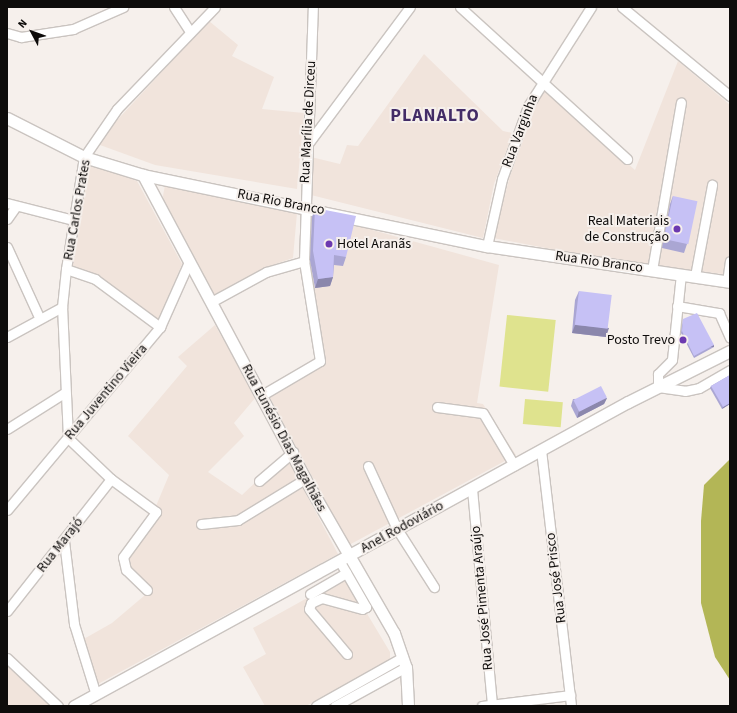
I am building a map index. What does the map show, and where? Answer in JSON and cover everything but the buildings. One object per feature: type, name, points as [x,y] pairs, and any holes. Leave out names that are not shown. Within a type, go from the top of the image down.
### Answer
[{"type":"main road","name":"Rua Rio Branco","points":[[7,118],[84,157],[143,175],[304,206],[487,246],[729,282]]},
{"type":"main road","name":"Rua Eunésio Dias Magalhães","points":[[143,175],[188,264],[211,302],[293,452],[344,560],[394,633],[405,662],[408,706]]},
{"type":"main road","name":"Anel Rodoviário","points":[[74,706],[344,560],[397,529],[658,386],[730,351]]},
{"type":"street","points":[[7,33],[21,38],[73,29],[123,7]]},
{"type":"street","points":[[174,7],[190,32]]},
{"type":"street","name":"Rua Carlos Prates","points":[[68,438],[64,393],[62,307],[73,220],[84,157],[117,109],[190,32],[216,7]]},
{"type":"street","name":"Rua Marília de Dirceu","points":[[262,395],[320,361],[304,261],[304,206],[313,7]]},
{"type":"street","points":[[307,145],[410,7]]},
{"type":"street","points":[[460,7],[627,159]]},
{"type":"street","name":"Rua Varginha","points":[[487,246],[502,179],[528,106],[541,80],[591,7]]},
{"type":"street","points":[[622,7],[730,96]]},
{"type":"street","points":[[652,270],[681,102]]},
{"type":"street","points":[[695,276],[712,185]]},
{"type":"street","points":[[7,219],[11,205],[73,220]]},
{"type":"street","points":[[7,246],[39,317]]},
{"type":"street","points":[[211,302],[266,272],[304,261]]},
{"type":"street","points":[[729,282],[730,261]]},
{"type":"street","name":"Rua Juventino Vieira","points":[[7,510],[160,327],[188,264]]},
{"type":"street","points":[[66,269],[95,279],[160,327]]},
{"type":"street","points":[[681,274],[676,306],[672,360],[658,374],[658,386],[685,391],[700,388],[730,370]]},
{"type":"street","points":[[676,306],[719,313],[730,338]]},
{"type":"street","points":[[7,337],[39,317],[62,307]]},
{"type":"street","points":[[7,429],[64,393]]},
{"type":"street","points":[[438,407],[482,413],[514,465]]},
{"type":"street","points":[[66,412],[76,421],[82,421]]},
{"type":"street","points":[[68,438],[111,478],[156,512],[123,557],[126,570],[147,590]]},
{"type":"street","name":"Rua José Prisco","points":[[541,450],[571,706]]},
{"type":"street","points":[[259,481],[293,452]]},
{"type":"street","points":[[368,466],[397,529],[434,587]]},
{"type":"street","name":"Rua Marajó","points":[[7,611],[64,542],[111,478]]},
{"type":"street","points":[[201,524],[238,520],[305,479]]},
{"type":"street","name":"Rua José Pimenta Araújo","points":[[472,489],[492,706]]},
{"type":"street","points":[[64,542],[76,630],[96,695]]},
{"type":"street","points":[[344,560],[346,573],[365,602],[364,608],[322,598],[311,604],[309,609],[347,654]]},
{"type":"street","points":[[310,594],[346,573]]},
{"type":"street","points":[[7,658],[58,706]]},
{"type":"street","points":[[316,706],[405,662]]},
{"type":"street","points":[[334,706],[405,662]]},
{"type":"street","points":[[482,706],[492,706],[570,695]]},
{"type":"shaded area","points":[[209,21],[238,45],[232,56],[274,77],[262,109],[304,113],[297,189],[155,165],[100,145],[108,130]]},
{"type":"shaded area","points":[[424,54],[503,131],[513,133],[494,184],[483,238],[311,195],[311,157],[340,164],[347,145],[358,146]]},
{"type":"shaded area","points":[[678,61],[730,105],[730,275],[598,258],[493,238],[510,176],[542,89],[635,170]]},
{"type":"shaded area","points":[[88,163],[137,181],[182,264],[159,320],[120,296],[100,276],[71,265]]},
{"type":"shaded area","points":[[165,185],[297,213],[293,258],[264,268],[214,295],[167,215],[163,196]]},
{"type":"shaded area","points":[[311,213],[499,265],[477,403],[483,404],[516,455],[349,545],[269,396],[326,364],[309,254]]},
{"type":"shaded area","points":[[215,325],[256,397],[234,423],[244,436],[208,472],[242,495],[285,454],[338,554],[98,684],[82,640],[112,623],[151,590],[127,565],[126,557],[160,512],[156,506],[169,475],[128,436],[187,366],[178,357]]},
{"type":"shaded area","points":[[730,459],[730,680],[715,657],[701,603],[701,521],[704,485]]},
{"type":"shaded area","points":[[345,577],[390,652],[390,660],[306,706],[265,706],[243,667],[266,654],[253,628]]},
{"type":"shaded area","points":[[7,665],[51,706],[7,706]]},
{"type":"green space","points":[[507,315],[556,320],[548,392],[499,387]]},
{"type":"green space","points":[[525,399],[563,402],[561,427],[523,424]]},
{"type":"place","name":"Real Materiais de Construção","points":[[677,229]]},
{"type":"place","name":"Hotel Aranãs","points":[[329,244]]},
{"type":"place","name":"Posto Trevo","points":[[683,340]]},
{"type":"district","name":"PLANALTO","points":[[435,116]]}]
